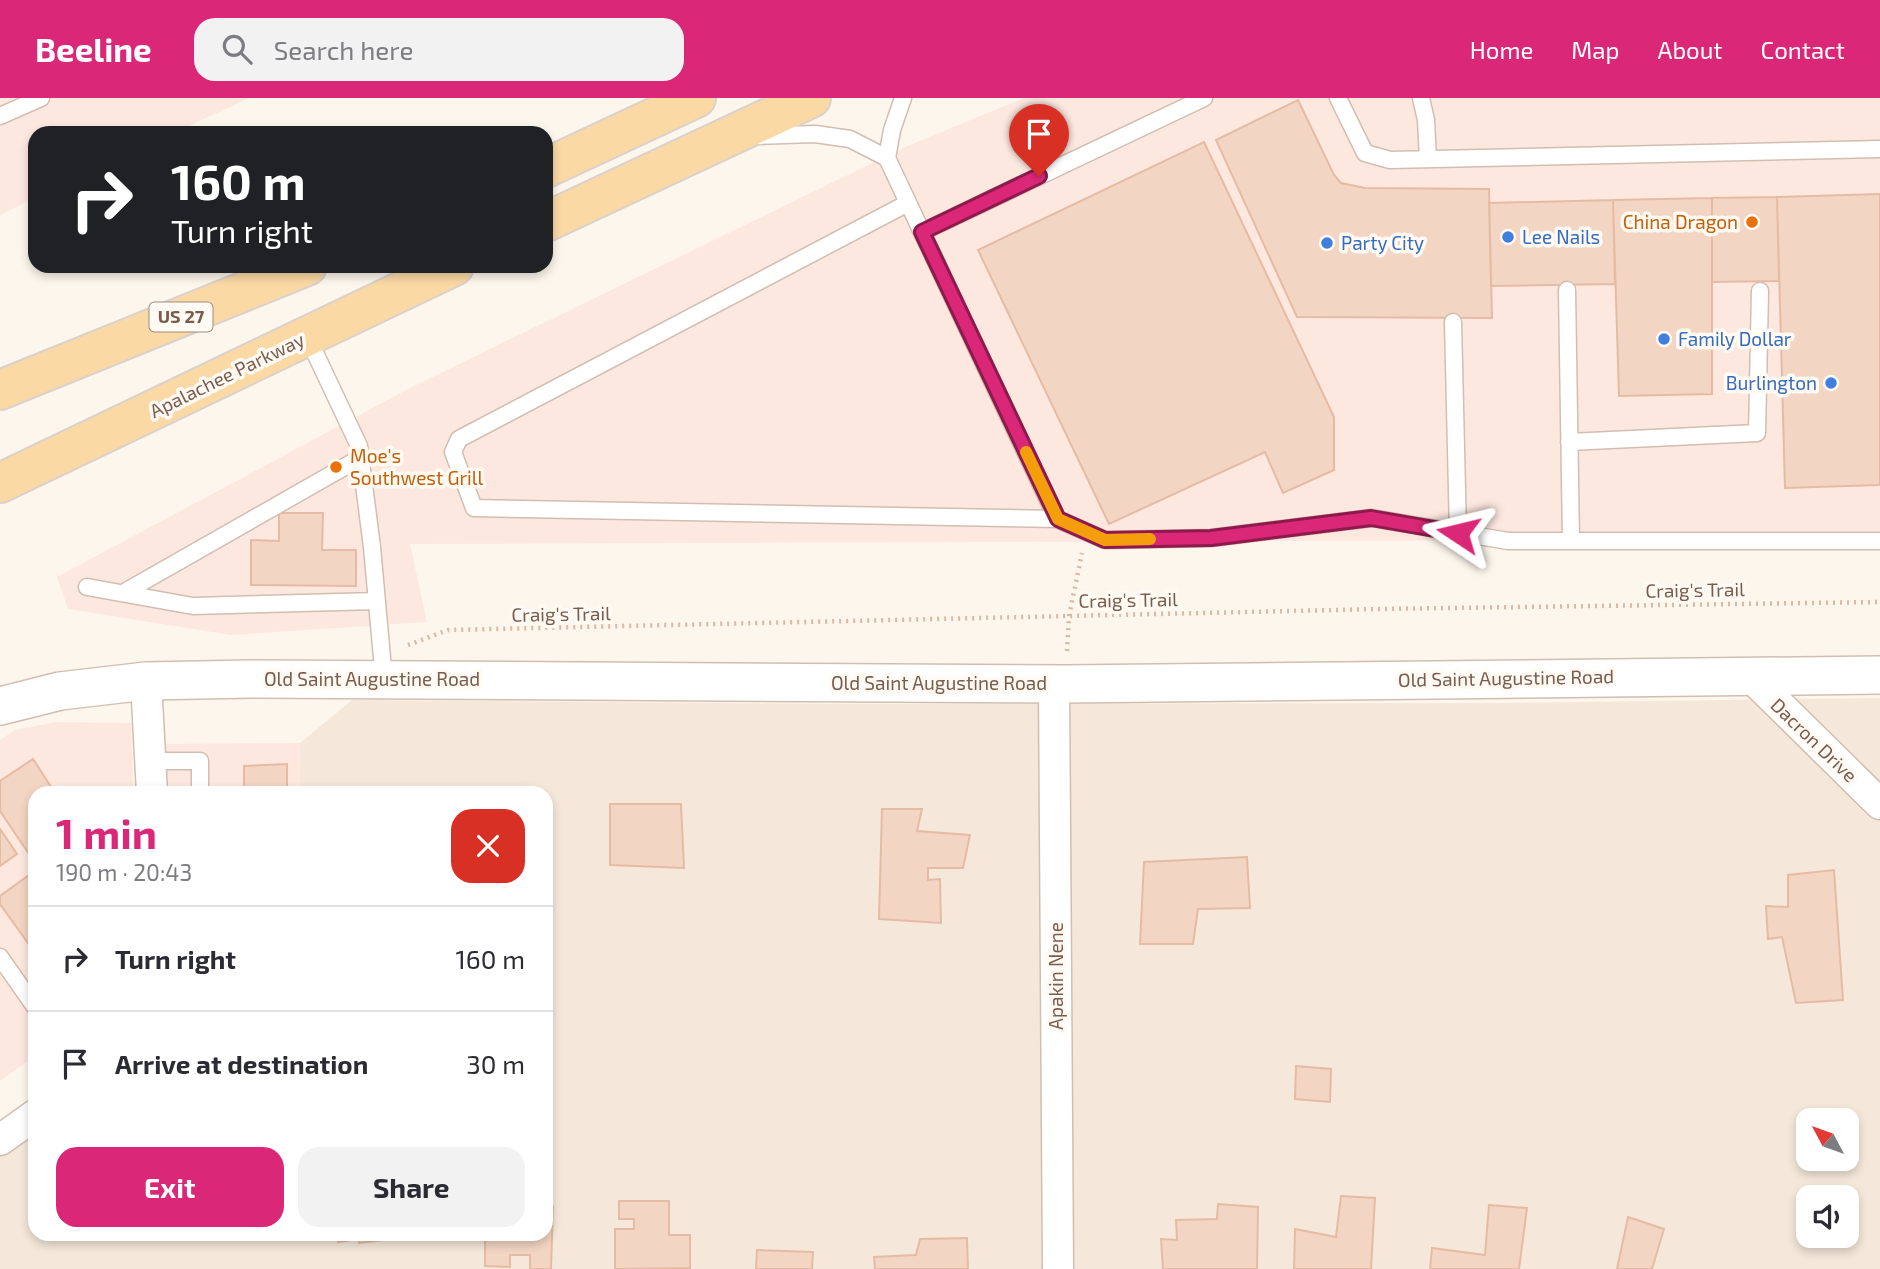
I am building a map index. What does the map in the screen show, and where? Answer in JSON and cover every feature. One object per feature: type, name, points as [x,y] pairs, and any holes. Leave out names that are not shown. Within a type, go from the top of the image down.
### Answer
[{"type":"main road","points":[[553,165],[696,98]]},
{"type":"main road","points":[[553,219],[811,98]]},
{"type":"main road","name":"US 27","points":[[0,390],[290,273]]},
{"type":"main road","name":"Apalachee Parkway","points":[[0,484],[439,273]]},
{"type":"main road","points":[[0,399],[55,368]]},
{"type":"street","name":"Old Saint Augustine Road","points":[[0,706],[60,691],[146,681],[382,667],[1060,684],[1880,675]]},
{"type":"street","name":"Dacron Drive","points":[[1749,676],[1880,804]]},
{"type":"street","points":[[146,681],[152,786]]},
{"type":"street","name":"Apakin Nene","points":[[1058,1269],[1060,684]]},
{"type":"street","points":[[0,1140],[28,1120]]},
{"type":"lane","points":[[0,116],[41,98]]},
{"type":"lane","points":[[903,98],[892,130],[887,158],[1058,519]]},
{"type":"lane","points":[[922,232],[1204,98]]},
{"type":"lane","points":[[1338,98],[1366,153],[1390,160],[1880,149]]},
{"type":"lane","points":[[1421,98],[1426,120],[1428,159]]},
{"type":"lane","points":[[726,137],[815,134],[850,139],[887,158]]},
{"type":"lane","points":[[908,203],[459,439],[453,452],[474,508],[1058,519],[1105,540],[1211,538],[1371,518],[1508,541],[1880,541]]},
{"type":"lane","points":[[1567,290],[1571,541]]},
{"type":"lane","points":[[1569,442],[1757,433],[1760,291]]},
{"type":"lane","points":[[1453,322],[1458,533]]},
{"type":"lane","points":[[307,336],[359,446],[382,667]]},
{"type":"lane","points":[[123,593],[360,458]]},
{"type":"lane","points":[[87,587],[193,606],[377,601]]},
{"type":"lane","points":[[150,761],[200,761],[200,786]]},
{"type":"lane","points":[[0,957],[28,996]]},
{"type":"path","points":[[1060,684],[1069,616],[1086,532]]},
{"type":"path","name":"Craig's Trail","points":[[382,667],[449,630],[1880,602]]},
{"type":"shaded area","points":[[0,98],[249,98],[189,126],[28,126],[28,201],[0,215]]},
{"type":"shaded area","points":[[1024,98],[1880,98],[1880,539],[410,544],[427,622],[231,635],[68,609],[57,577],[408,389],[905,147]]},
{"type":"shaded area","points":[[1880,698],[1880,1269],[0,1269],[0,1154],[28,1132],[28,1241],[553,1241],[553,786],[299,786],[300,743],[352,700],[839,704],[1507,703]]},
{"type":"shaded area","points":[[56,722],[131,723],[134,786],[28,786],[28,1061],[0,1081],[0,740],[15,730]]},
{"type":"shaded area","points":[[300,743],[299,786],[162,786],[162,744]]},
{"type":"building","points":[[1298,100],[1334,175],[1341,183],[1365,188],[1489,189],[1492,318],[1297,317],[1216,140]]},
{"type":"building","points":[[1204,142],[1334,417],[1334,470],[1283,493],[1265,452],[1109,524],[978,250]]},
{"type":"building","name":"Burlington","points":[[1880,194],[1880,485],[1785,488],[1777,197]]},
{"type":"building","points":[[1777,197],[1779,281],[1712,282],[1712,198]]},
{"type":"building","name":"Family Dollar","points":[[1712,198],[1712,394],[1619,396],[1613,200]]},
{"type":"building","points":[[1613,200],[1615,284],[1491,286],[1489,203]]},
{"type":"building","points":[[279,513],[323,513],[322,550],[356,550],[356,586],[251,585],[251,540],[279,541]]},
{"type":"building","points":[[33,759],[50,786],[28,786],[28,853],[0,811],[0,781]]},
{"type":"building","points":[[287,764],[287,786],[244,786],[244,766]]},
{"type":"building","points":[[610,804],[681,804],[684,868],[610,865]]},
{"type":"building","points":[[882,809],[922,809],[917,831],[970,835],[963,868],[928,868],[928,880],[940,879],[941,923],[879,919]]},
{"type":"building","points":[[0,829],[17,854],[0,866]]},
{"type":"building","points":[[1247,857],[1250,908],[1198,909],[1193,944],[1140,944],[1144,862]]},
{"type":"building","points":[[1834,870],[1843,1000],[1796,1003],[1782,937],[1768,939],[1766,906],[1788,907],[1788,875]]},
{"type":"building","points":[[28,876],[28,943],[0,904],[0,896]]},
{"type":"building","points":[[1296,1066],[1331,1069],[1330,1102],[1295,1099]]},
{"type":"building","points":[[1341,1196],[1375,1198],[1371,1269],[1294,1269],[1295,1229],[1336,1237]]},
{"type":"building","points":[[619,1201],[669,1201],[669,1235],[690,1235],[690,1268],[615,1269],[615,1229],[634,1229],[634,1219],[619,1219]]},
{"type":"building","points":[[1218,1204],[1258,1207],[1257,1269],[1163,1269],[1161,1239],[1177,1240],[1176,1220],[1217,1219]]},
{"type":"building","points":[[1489,1205],[1527,1208],[1519,1269],[1430,1269],[1432,1248],[1485,1255]]},
{"type":"building","points":[[1628,1217],[1664,1229],[1652,1269],[1617,1269]]},
{"type":"building","points":[[967,1238],[968,1269],[875,1269],[874,1257],[916,1255],[920,1239]]},
{"type":"building","points":[[485,1241],[552,1241],[551,1269],[530,1269],[530,1255],[510,1255],[510,1267],[485,1266]]},
{"type":"building","points":[[757,1250],[813,1252],[812,1269],[756,1269]]},
{"type":"slow traffic","points":[[1026,452],[1058,519],[1105,540],[1150,539]]},
{"type":"place","name":"China Dragon","points":[[1752,222]]},
{"type":"place","name":"Lee Nails","points":[[1508,237]]},
{"type":"place","name":"Party City","points":[[1327,243]]},
{"type":"place","name":"Family Dollar","points":[[1664,339]]},
{"type":"place","name":"Burlington","points":[[1831,383]]},
{"type":"place","name":"Moe's Southwest Grill","points":[[336,467]]},
{"type":"route","points":[[1039,176],[922,232],[1058,519],[1105,540],[1211,538],[1371,518],[1458,533]]}]
